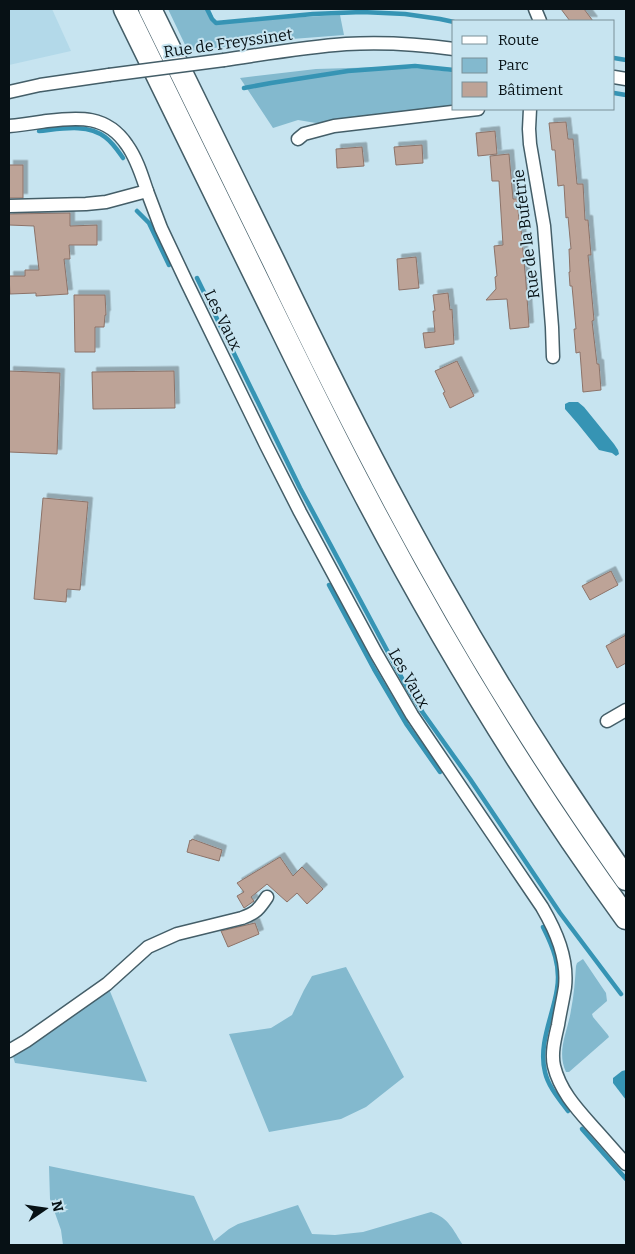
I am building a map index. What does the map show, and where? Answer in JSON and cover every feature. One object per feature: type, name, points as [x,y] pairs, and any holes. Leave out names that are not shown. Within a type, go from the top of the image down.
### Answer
[{"type":"highway","points":[[125,9],[332,432],[395,551],[452,652],[509,744],[552,811],[626,918]]},
{"type":"highway","points":[[150,9],[310,336],[411,532],[467,633],[504,694],[571,799],[626,878]]},
{"type":"street","name":"Rue de Freyssinet","points":[[9,92],[40,85],[109,75],[347,44],[394,44],[452,49]]},
{"type":"street","points":[[298,139],[304,134],[334,126],[470,110]]},
{"type":"street","name":"Rue de la Bufetrie","points":[[530,110],[530,144],[544,226],[553,356]]},
{"type":"street","name":"Les Vaux","points":[[9,126],[70,118],[97,121],[116,132],[135,158],[162,228],[187,283],[300,512],[376,653],[412,715],[550,921],[563,957],[565,974],[565,987],[554,1050],[554,1064],[557,1076],[571,1101],[626,1164]]},
{"type":"street","points":[[9,206],[106,202],[147,191]]},
{"type":"street","points":[[607,721],[626,710]]},
{"type":"street","points":[[9,1051],[107,984],[148,948],[177,934],[253,915],[268,897]]},
{"type":"shaded area","points":[[52,9],[71,51],[9,65],[9,10]]},
{"type":"shaded area","points":[[578,402],[584,407],[614,444],[619,454],[616,456],[599,450],[565,409],[565,404]]},
{"type":"shaded area","points":[[626,1070],[626,1100],[613,1083],[613,1078]]},
{"type":"green space","points":[[168,9],[210,9],[215,22],[340,15],[344,35],[188,51]]},
{"type":"green space","points":[[383,67],[452,72],[452,109],[334,126],[298,120],[273,128],[240,78],[316,69]]},
{"type":"green space","points":[[583,959],[606,993],[607,1001],[592,1014],[609,1037],[569,1072],[566,1072],[563,1064],[562,1049],[570,1018],[576,966]]},
{"type":"green space","points":[[346,967],[404,1077],[366,1107],[341,1119],[269,1132],[229,1034],[271,1028],[292,1015],[312,976]]},
{"type":"green space","points":[[107,984],[147,1082],[15,1063],[11,1050]]},
{"type":"green space","points":[[49,1166],[194,1196],[214,1241],[238,1224],[298,1205],[312,1234],[335,1235],[363,1232],[431,1212],[446,1221],[463,1245],[63,1245],[61,1230],[50,1199]]},
{"type":"building","points":[[561,9],[584,9],[592,20],[569,20]]},
{"type":"building","points":[[566,122],[568,139],[573,139],[577,184],[583,184],[585,220],[588,220],[591,255],[588,255],[594,320],[592,321],[601,390],[583,392],[580,352],[576,353],[574,329],[576,329],[569,272],[569,249],[571,249],[568,217],[566,218],[564,185],[558,186],[555,150],[552,150],[549,123]]},
{"type":"building","points":[[495,131],[497,154],[478,156],[476,133]]},
{"type":"building","points":[[422,145],[423,163],[396,165],[394,147]]},
{"type":"building","points":[[362,147],[364,166],[337,168],[336,149]]},
{"type":"building","points":[[509,154],[513,199],[517,199],[521,229],[529,327],[510,329],[507,299],[486,300],[496,289],[495,277],[497,276],[494,246],[503,245],[499,181],[492,181],[490,156]]},
{"type":"building","points":[[9,165],[23,165],[23,198],[9,198]]},
{"type":"building","points":[[70,213],[70,226],[97,225],[97,245],[69,245],[70,259],[64,259],[68,294],[36,296],[36,293],[10,294],[9,276],[25,276],[25,270],[39,270],[34,226],[9,225],[9,214]]},
{"type":"building","points":[[416,257],[419,288],[399,290],[397,259]]},
{"type":"building","points":[[448,293],[450,310],[452,309],[454,344],[425,348],[423,333],[435,332],[433,295]]},
{"type":"building","points":[[74,295],[105,295],[106,315],[104,327],[95,327],[95,352],[75,352]]},
{"type":"building","points":[[457,361],[474,396],[450,408],[435,371]]},
{"type":"building","points":[[9,371],[60,373],[57,454],[9,452]]},
{"type":"building","points":[[174,371],[175,408],[93,409],[92,372]]},
{"type":"building","points":[[43,498],[88,502],[80,590],[67,589],[66,602],[34,599]]},
{"type":"building","points":[[611,571],[618,585],[590,600],[582,586]]},
{"type":"building","points":[[626,635],[626,663],[617,668],[606,646]]},
{"type":"building","points":[[192,839],[222,850],[219,861],[187,852],[190,840]]},
{"type":"building","points":[[280,857],[293,876],[302,867],[323,889],[307,904],[297,893],[287,902],[267,884],[251,897],[254,901],[244,908],[237,896],[244,892],[237,883]]},
{"type":"building","points":[[255,923],[259,934],[228,947],[221,931]]},
{"type":"waterway","points":[[207,9],[216,23],[313,14],[362,12],[405,14],[452,22]]},
{"type":"waterway","points":[[615,58],[626,60]]},
{"type":"waterway","points":[[244,88],[348,71],[415,66],[452,70]]},
{"type":"waterway","points":[[615,93],[626,95]]},
{"type":"waterway","points":[[39,131],[64,128],[90,130],[108,139],[123,158]]},
{"type":"waterway","points":[[137,211],[149,223],[169,265]]},
{"type":"waterway","points":[[197,278],[300,488],[404,682],[423,713],[560,913],[621,994]]},
{"type":"waterway","points":[[329,585],[374,669],[407,725],[440,772]]},
{"type":"waterway","points":[[543,927],[550,942],[558,972],[555,999],[543,1051],[543,1062],[545,1072],[554,1092],[568,1111]]},
{"type":"waterway","points":[[582,1129],[626,1179]]}]
